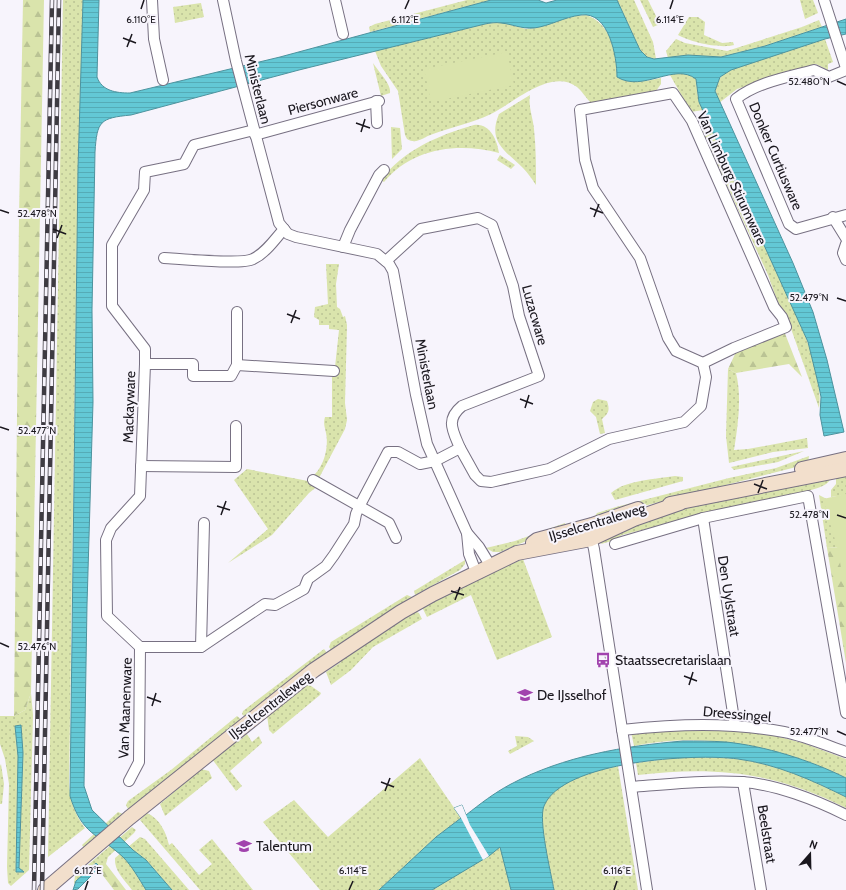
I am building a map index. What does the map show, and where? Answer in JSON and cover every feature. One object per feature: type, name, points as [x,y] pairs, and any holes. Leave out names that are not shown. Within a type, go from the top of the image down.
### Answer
[{"type":"street","points":[[152,0],[154,39],[164,80]]},
{"type":"street","name":"Ministerlaan","points":[[223,0],[236,61],[276,215],[279,223],[284,229]]},
{"type":"street","points":[[335,0],[343,34]]},
{"type":"street","points":[[824,0],[846,69]]},
{"type":"street","name":"Donker Curtiusware","points":[[846,69],[829,77],[814,70],[744,92],[736,100],[789,224],[796,229],[833,217],[846,215]]},
{"type":"street","name":"Van Limburg Stirumware","points":[[673,93],[692,121],[774,307],[782,318],[786,327],[734,348],[703,363],[676,351],[668,338],[640,258],[593,188],[585,160],[580,110],[673,93]]},
{"type":"street","name":"Piersonware","points":[[145,364],[145,349],[112,306],[112,245],[144,190],[146,172],[184,164],[194,145],[255,132],[378,101],[377,123]]},
{"type":"street","points":[[343,247],[350,230],[384,170]]},
{"type":"street","points":[[833,217],[846,238]]},
{"type":"street","name":"Luzacware","points":[[386,261],[421,230],[478,218],[492,225],[513,286],[519,316],[539,376],[462,406],[455,412],[452,418],[452,429],[460,448]]},
{"type":"street","points":[[164,258],[235,261],[252,260],[263,252],[284,229],[296,237],[377,254],[386,261]]},
{"type":"street","points":[[846,244],[843,253],[846,260]]},
{"type":"street","name":"Ministerlaan","points":[[386,261],[393,271],[427,444],[467,533],[469,554],[476,572]]},
{"type":"street","points":[[237,312],[237,365],[334,371]]},
{"type":"street","points":[[201,647],[265,604],[275,605],[304,589],[308,579],[326,566],[354,524],[360,505],[388,452],[398,452],[420,464],[435,460],[460,448],[475,475],[481,481],[491,482],[549,469],[609,439],[684,422],[701,406],[706,377],[703,363]]},
{"type":"street","name":"Mackayware","points":[[140,647],[107,616],[106,540],[111,528],[140,496],[145,364],[193,364],[193,376],[231,376],[237,365]]},
{"type":"street","points":[[141,466],[236,467],[236,426]]},
{"type":"street","name":"IJsselcentraleweg","points":[[761,485],[787,472],[846,459]]},
{"type":"street","name":"IJsselcentraleweg","points":[[45,890],[117,828],[326,661],[401,612],[476,572],[518,554],[634,519],[680,503],[761,485],[787,482],[846,469]]},
{"type":"street","points":[[313,480],[360,505],[389,523],[396,538]]},
{"type":"street","points":[[615,544],[703,518],[808,496],[846,713]]},
{"type":"street","name":"Den Uylstraat","points":[[703,518],[735,726]]},
{"type":"street","points":[[201,647],[204,523]]},
{"type":"street","points":[[590,532],[632,787],[647,890]]},
{"type":"street","name":"Ministerlaan","points":[[467,533],[480,547],[490,565]]},
{"type":"street","name":"Van Maanenware","points":[[129,781],[139,762],[140,647],[201,647]]},
{"type":"street","name":"Dreessingel","points":[[622,731],[705,724],[735,726],[786,733],[846,752]]},
{"type":"street","points":[[632,787],[697,781],[744,782],[795,793],[846,815]]},
{"type":"street","name":"Beelstraat","points":[[744,782],[761,890]]},
{"type":"green space","points":[[23,0],[44,0],[31,693],[25,710],[14,716],[19,217]]},
{"type":"green space","points":[[63,0],[83,0],[78,168],[69,784],[78,818],[85,828],[48,857]]},
{"type":"green space","points":[[467,0],[491,0],[370,32],[369,27],[375,24]]},
{"type":"green space","points":[[617,0],[634,0],[653,42],[656,59],[647,57],[640,50]]},
{"type":"green space","points":[[640,0],[648,0],[660,24],[653,27]]},
{"type":"green space","points":[[800,0],[813,0],[818,13],[805,19]]},
{"type":"green space","points":[[201,3],[204,17],[175,23],[173,7]]},
{"type":"green space","points":[[586,15],[595,19],[601,25],[611,40],[616,59],[617,77],[633,82],[661,78],[661,84],[656,91],[591,103],[577,87],[567,82],[556,81],[532,89],[484,117],[417,141],[407,139],[405,135],[398,91],[381,66],[375,51],[485,24],[500,22],[526,29],[536,28],[574,16]]},
{"type":"green space","points":[[689,17],[698,17],[705,22],[704,35],[722,43],[733,42],[734,45],[721,46],[705,44],[683,38],[678,35]]},
{"type":"green space","points":[[819,20],[822,27],[765,46],[721,57],[677,56],[668,58],[666,51],[676,39],[685,43],[727,51],[802,27]]},
{"type":"green space","points":[[825,39],[833,62],[828,64],[828,70],[816,64],[737,89],[719,103],[716,96],[716,86],[721,77],[728,72],[753,61]]},
{"type":"green space","points":[[507,52],[514,85],[431,102],[424,69]]},
{"type":"green space","points":[[373,63],[387,82],[390,93],[381,96]]},
{"type":"green space","points":[[676,73],[687,73],[696,79],[698,97],[703,110],[691,112],[670,75]]},
{"type":"green space","points":[[530,95],[535,143],[536,185],[525,170],[500,145],[495,132],[499,114]]},
{"type":"green space","points":[[707,120],[804,332],[816,372],[819,391],[819,408],[789,323],[778,303],[768,275],[700,126]]},
{"type":"green space","points":[[474,125],[480,125],[492,133],[499,153],[468,148],[452,148],[437,151],[422,155],[408,162],[395,171],[384,182],[381,180],[390,169],[411,152],[435,139]]},
{"type":"green space","points":[[391,127],[400,128],[402,149],[392,159]]},
{"type":"green space","points":[[500,155],[515,165],[511,169],[497,160]]},
{"type":"green space","points":[[326,264],[339,264],[336,284],[337,307],[340,309],[343,317],[345,316],[347,325],[345,403],[347,420],[345,429],[319,478],[314,475],[321,467],[325,456],[327,438],[324,424],[325,417],[332,417],[332,376],[335,367],[339,330],[329,329],[329,325],[319,325],[319,320],[314,317],[315,307],[328,304]]},
{"type":"green space","points":[[784,331],[802,377],[789,364],[736,373],[728,369],[736,352]]},
{"type":"green space","points":[[728,369],[736,373],[739,392],[738,421],[734,450],[748,449],[807,438],[808,448],[773,452],[729,463],[726,436]]},
{"type":"green space","points":[[598,399],[607,401],[608,407],[606,415],[602,419],[605,433],[600,434],[596,417],[590,411],[593,402]]},
{"type":"green space","points":[[804,451],[778,462],[734,470],[731,467]]},
{"type":"green space","points":[[809,456],[808,463],[804,465],[593,519],[597,513],[616,507],[729,478],[776,468]]},
{"type":"green space","points":[[247,469],[313,482],[319,485],[309,493],[272,535],[228,563],[268,529],[234,480]]},
{"type":"green space","points":[[846,472],[846,495],[831,497],[831,490],[836,484],[836,475]]},
{"type":"green space","points":[[675,476],[683,477],[683,481],[615,500],[611,493],[624,485],[651,479]]},
{"type":"green space","points":[[831,478],[824,485],[808,491],[728,508],[622,535],[615,540],[601,544],[603,539],[664,513]]},
{"type":"green space","points":[[846,494],[846,598],[838,550],[823,499]]},
{"type":"green space","points":[[819,495],[846,509],[840,547],[827,548]]},
{"type":"green space","points":[[565,523],[566,529],[536,537],[500,552],[493,552],[486,548],[515,541]]},
{"type":"green space","points":[[840,547],[846,578],[846,663],[827,548]]},
{"type":"green space","points":[[523,559],[552,637],[497,660],[471,595],[427,617],[422,607],[472,581]]},
{"type":"green space","points":[[465,560],[465,564],[460,570],[415,595],[414,591]]},
{"type":"green space","points":[[407,595],[412,597],[331,650],[329,647],[331,642]]},
{"type":"green space","points":[[415,611],[419,613],[422,619],[373,647],[351,670],[331,685],[326,672],[341,662],[339,659]]},
{"type":"green space","points":[[324,649],[327,653],[245,717],[242,714],[243,711]]},
{"type":"green space","points":[[307,683],[321,693],[320,695],[273,734],[269,730],[267,715]]},
{"type":"green space","points":[[31,693],[33,715],[29,870],[11,886],[8,883],[7,867],[9,784],[5,759],[0,744],[0,716],[14,716],[25,710]],"holes":[[[21,725],[23,753],[19,869],[24,872],[16,872],[18,756],[15,727]]]},
{"type":"green space","points":[[237,716],[242,720],[128,809],[126,805],[128,801],[171,770]]},
{"type":"green space","points":[[676,728],[764,733],[803,743],[846,759],[846,778],[822,767],[796,758],[769,750],[742,745],[715,741],[687,740],[634,746],[631,732]]},
{"type":"green space","points":[[247,734],[252,742],[259,736],[262,743],[230,771],[242,786],[236,791],[212,759],[237,739],[240,740]]},
{"type":"green space","points":[[515,736],[528,737],[534,741],[510,754],[508,751],[517,746]]},
{"type":"green space","points":[[681,757],[716,757],[736,759],[779,768],[820,784],[846,797],[846,808],[795,786],[770,779],[745,775],[693,771],[638,775],[636,763]]},
{"type":"green space","points":[[420,758],[461,818],[436,837],[379,890],[320,890],[263,822],[294,800],[328,837]]},
{"type":"green space","points":[[1,764],[4,784],[2,804],[0,804],[0,766]]},
{"type":"green space","points":[[618,766],[638,890],[554,890],[542,824],[543,808],[548,798],[555,790],[574,778]]},
{"type":"green space","points":[[201,769],[209,771],[212,778],[165,816],[160,804]]},
{"type":"green space","points":[[118,812],[123,814],[85,850],[82,845]]},
{"type":"green space","points":[[147,813],[156,819],[162,826],[169,845],[172,843],[199,875],[212,864],[199,850],[212,839],[253,890],[200,890],[140,820]]},
{"type":"green space","points":[[132,827],[136,830],[134,833],[108,857],[106,864],[99,866],[96,863],[74,884],[75,876]]},
{"type":"green space","points":[[140,837],[145,839],[189,890],[172,890],[146,860],[135,873],[146,890],[132,890],[118,871],[115,858]]},
{"type":"green space","points":[[500,846],[511,890],[432,890]]},
{"type":"green space","points":[[104,863],[126,890],[114,890],[98,869],[99,866]]},
{"type":"water","points":[[83,0],[99,0],[97,77],[99,82],[110,90],[125,93],[280,57],[491,0],[538,0],[546,3],[557,0],[617,0],[640,50],[647,57],[654,59],[688,55],[721,57],[765,46],[846,19],[846,34],[825,39],[731,70],[720,77],[715,91],[793,263],[813,312],[827,360],[844,432],[824,436],[820,415],[821,397],[808,342],[699,102],[696,79],[687,75],[678,74],[637,82],[627,81],[617,77],[617,68],[610,37],[598,20],[591,16],[575,16],[534,28],[525,28],[499,23],[485,24],[299,70],[131,115],[113,118],[102,123],[97,134],[95,152],[92,310],[93,402],[87,605],[84,786],[92,810],[133,850],[146,860],[172,890],[146,890],[123,857],[85,826],[75,809],[70,796],[78,168]]},
{"type":"water","points":[[21,725],[23,753],[19,868],[24,872],[16,872],[18,756],[15,726]]},
{"type":"water","points":[[683,741],[741,744],[772,750],[818,765],[846,778],[846,797],[794,774],[752,761],[718,757],[692,757],[632,763],[602,770],[576,779],[556,791],[544,806],[544,834],[554,890],[511,890],[500,847],[489,856],[432,890],[379,890],[436,837],[461,818],[454,808],[462,805],[466,815],[511,784],[531,774],[573,759],[617,749]]},
{"type":"water","points":[[96,863],[99,866],[98,869],[78,889],[73,890],[76,881]]},
{"type":"pier","points":[[462,805],[470,825],[489,856],[483,860],[461,818],[454,808]]},
{"type":"railway","points":[[34,890],[52,0]]},
{"type":"railway","points":[[42,890],[59,0]]},
{"type":"place","name":"Staatssecretarislaan","points":[[603,660]]},
{"type":"place","name":"De IJsselhof","points":[[525,695]]},
{"type":"place","name":"Talentum","points":[[244,846]]}]
